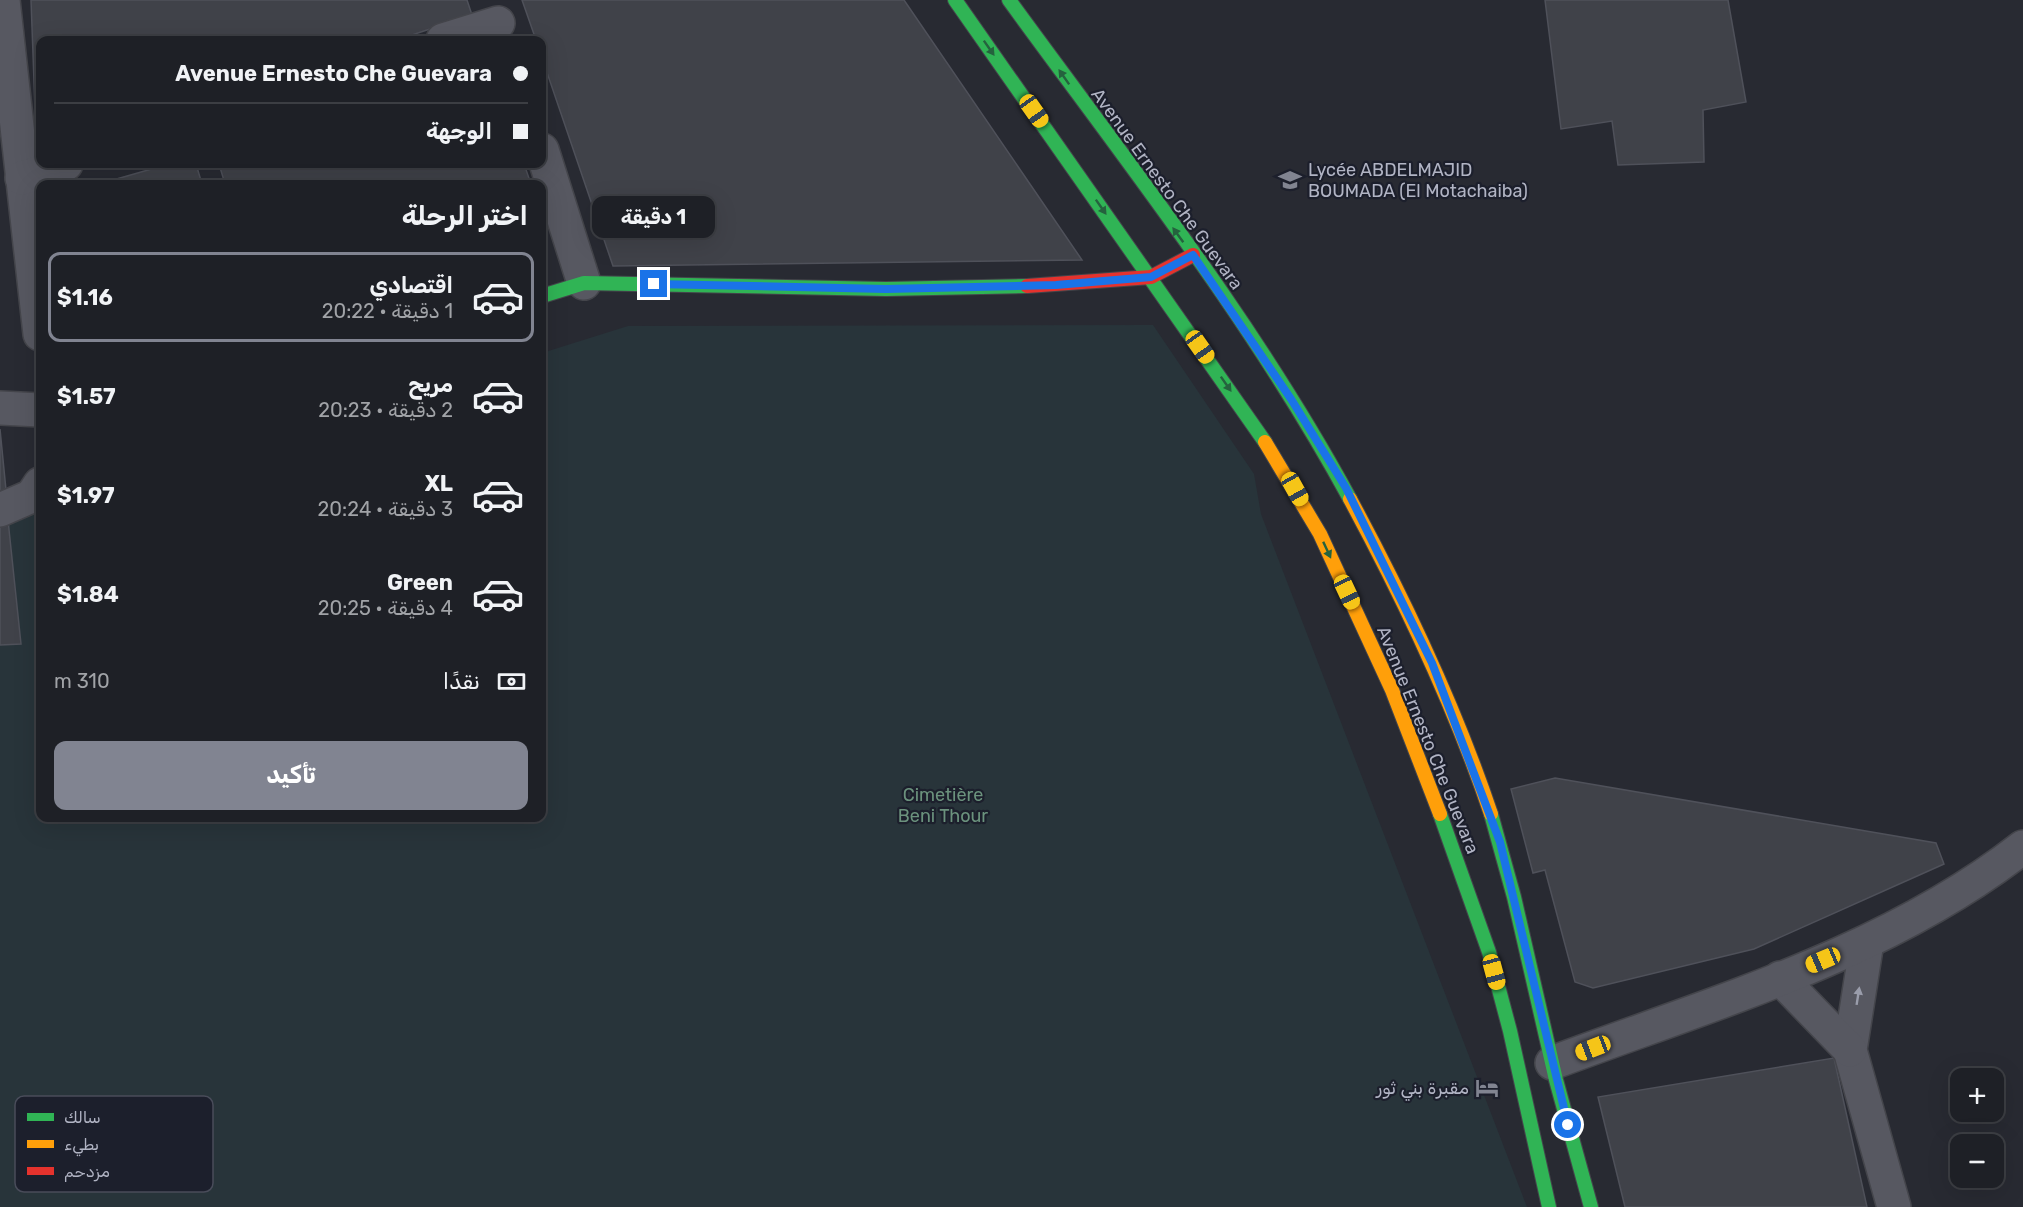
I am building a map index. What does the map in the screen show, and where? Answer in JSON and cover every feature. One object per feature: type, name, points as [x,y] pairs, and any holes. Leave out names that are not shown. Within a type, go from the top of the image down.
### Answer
[{"type":"main road","name":"Avenue Ernesto Che Guevara","points":[[955,0],[1261,435],[1320,534],[1392,690],[1448,832],[1489,952],[1510,1031],[1549,1207]]},
{"type":"main road","name":"Avenue Ernesto Che Guevara","points":[[1009,0],[1193,255],[1291,399],[1346,488],[1432,663],[1500,842],[1552,1063],[1591,1207]]},
{"type":"main road","points":[[546,295],[584,283],[886,289],[1056,285],[1151,277],[1193,255]]},
{"type":"street","points":[[3,0],[36,299]]},
{"type":"street","points":[[455,36],[498,21]]},
{"type":"street","points":[[546,163],[584,283]]},
{"type":"street","points":[[22,178],[53,168]]},
{"type":"street","points":[[0,408],[36,410]]},
{"type":"street","points":[[0,510],[33,496],[36,491]]},
{"type":"street","points":[[1552,1063],[1780,978],[1867,942],[1906,923],[2001,864],[2023,847]]},
{"type":"street","points":[[1867,942],[1850,1050],[1894,1207]]},
{"type":"street","points":[[1780,978],[1850,1050]]},
{"type":"green space","name":"Cimetière Beni Thour","points":[[1153,325],[1254,474],[1261,514],[1527,1207],[0,1207],[0,645],[21,644],[8,520],[36,511],[36,822],[546,822],[546,352],[628,326]]},
{"type":"building","points":[[31,0],[467,0],[472,15],[409,36],[36,36],[36,136]]},
{"type":"building","points":[[522,0],[904,0],[1082,260],[613,266],[546,70],[546,36],[535,36]]},
{"type":"building","points":[[1545,0],[1728,0],[1746,102],[1703,110],[1704,162],[1618,165],[1612,121],[1561,129]]},
{"type":"building","points":[[155,168],[197,168],[201,180],[113,180]]},
{"type":"building","points":[[220,168],[525,168],[530,180],[224,180]]},
{"type":"building","points":[[0,429],[7,500],[0,501]]},
{"type":"building","points":[[8,520],[21,644],[0,645],[0,521]]},
{"type":"building","points":[[1555,778],[1936,843],[1944,864],[1754,949],[1593,988],[1575,982],[1545,870],[1533,873],[1511,789]]},
{"type":"building","points":[[1834,1058],[1867,1207],[1625,1207],[1598,1097]]},
{"type":"traffic: fast","points":[[955,0],[1265,442]]},
{"type":"traffic: fast","points":[[1009,0],[1231,306],[1313,433],[1350,499]]},
{"type":"traffic: fast","points":[[546,295],[584,283],[886,289],[1027,286]]},
{"type":"traffic: fast","points":[[1440,814],[1489,952],[1510,1031],[1549,1207]]},
{"type":"traffic: fast","points":[[1491,814],[1514,897],[1556,1080],[1591,1207]]},
{"type":"traffic: slow","points":[[1265,442],[1320,534],[1392,690],[1440,814]]},
{"type":"traffic: slow","points":[[1350,499],[1390,576],[1445,693],[1491,814]]},
{"type":"traffic: jam","points":[[1027,286],[1151,277],[1193,255]]},
{"type":"place","name":"Lycée ABDELMAJID BOUMADA (El Motachaiba)","points":[[1290,180]]},
{"type":"place","name":"مقبرة بني ثور","points":[[1487,1088]]},
{"type":"route","points":[[654,284],[886,289],[1056,285],[1151,277],[1193,255],[1291,399],[1346,488],[1432,663],[1464,742],[1500,842],[1568,1125]]}]
